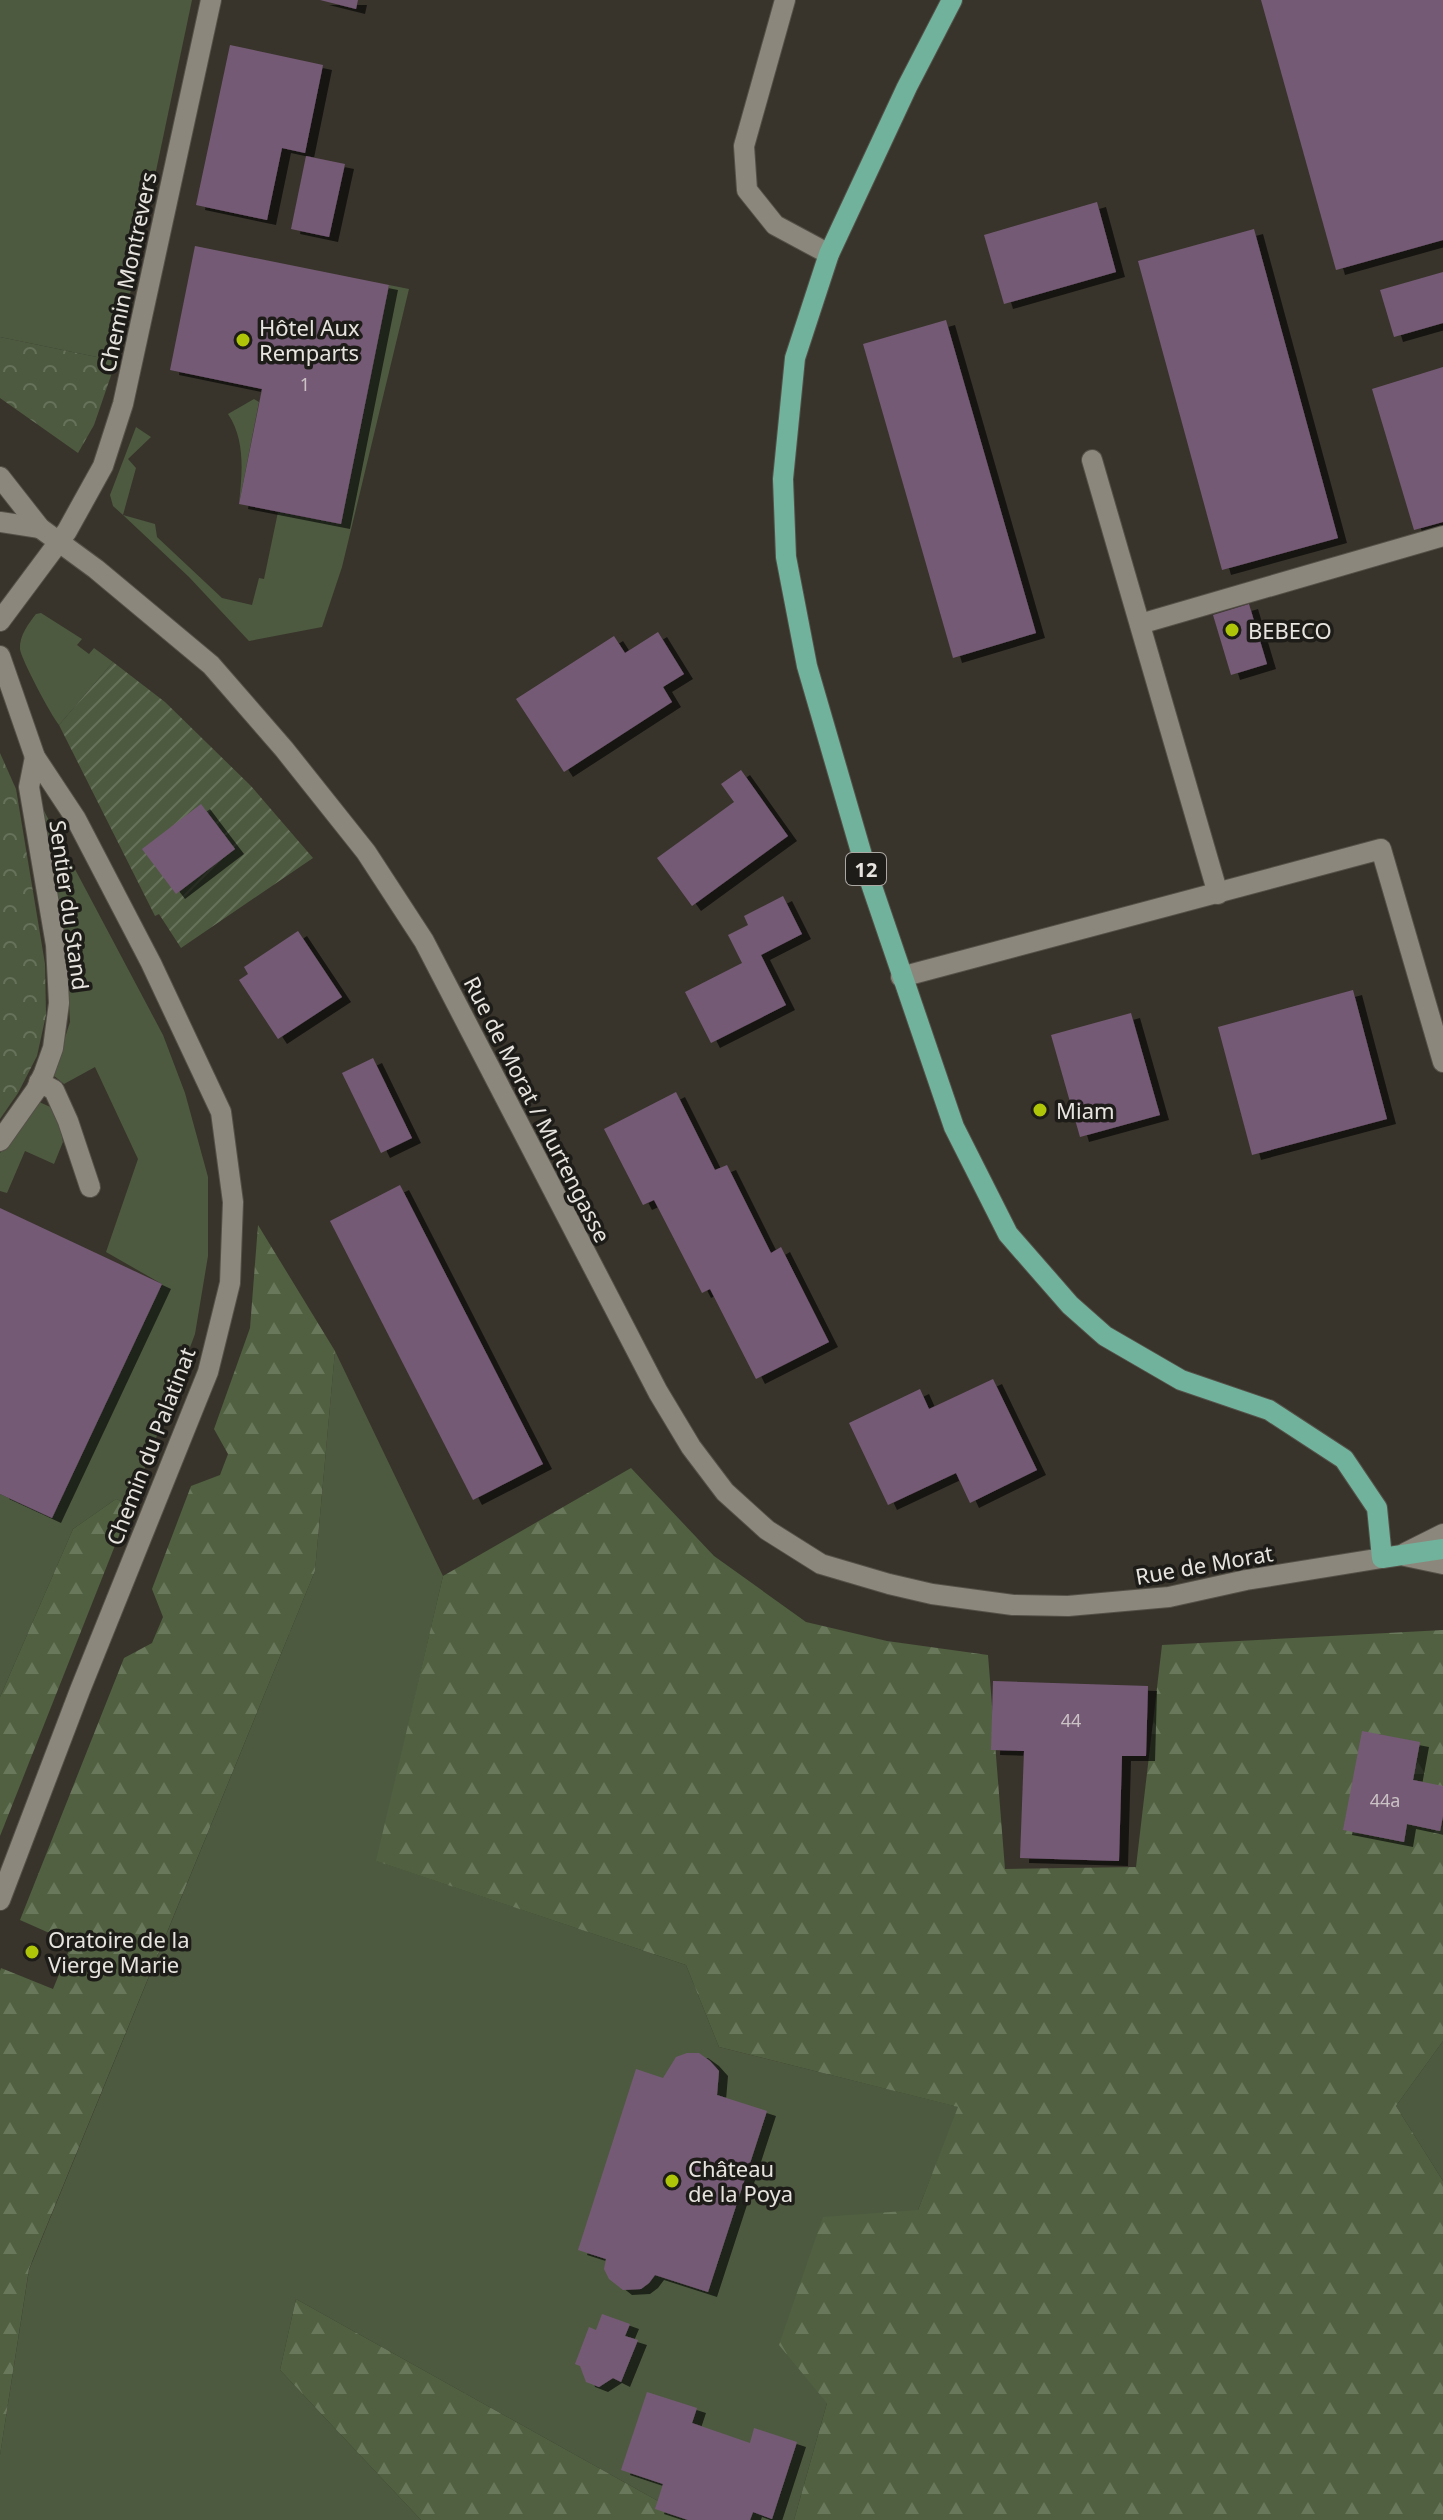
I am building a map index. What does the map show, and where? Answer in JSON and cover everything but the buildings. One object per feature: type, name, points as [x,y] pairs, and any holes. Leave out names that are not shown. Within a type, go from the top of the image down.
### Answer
[{"type":"main road","name":"Chemin Montrevers","points":[[60,543],[103,466],[123,404],[211,0]]},
{"type":"main road","points":[[785,0],[744,146],[747,190],[775,225],[829,254]]},
{"type":"main road","name":"12","points":[[952,0],[907,87],[829,254],[795,358],[783,479],[786,557],[807,666],[866,869],[954,1127],[1008,1234],[1070,1305],[1105,1336],[1181,1380],[1269,1410],[1344,1459],[1377,1508],[1391,1556]]},
{"type":"main road","points":[[1092,460],[1218,894]]},
{"type":"main road","points":[[0,477],[40,528],[60,543],[0,621]]},
{"type":"main road","points":[[0,522],[40,528]]},
{"type":"main road","points":[[1140,624],[1443,536]]},
{"type":"main road","name":"Rue de Morat / Murtengasse","points":[[60,543],[96,569],[211,665],[284,749],[366,852],[424,941],[658,1392],[691,1447],[725,1492],[767,1530],[821,1564],[932,1594],[1013,1605]]},
{"type":"main road","name":"Chemin du Palatinat","points":[[0,656],[35,757],[76,819],[117,897],[221,1112],[233,1202],[230,1283],[208,1372],[80,1690],[0,1900]]},
{"type":"main road","name":"Sentier du Stand","points":[[0,1141],[39,1082],[53,1048],[59,1003],[56,945],[29,787],[35,757]]},
{"type":"main road","points":[[901,977],[1381,849],[1443,1062]]},
{"type":"main road","points":[[39,1082],[54,1090],[90,1187]]},
{"type":"main road","name":"Rue de Morat","points":[[1013,1605],[1068,1606],[1169,1597],[1246,1580],[1391,1556],[1443,1534]]},
{"type":"main road","points":[[1391,1556],[1443,1549]]},
{"type":"main road","name":"Rue de Morat","points":[[1391,1556],[1443,1564]]},
{"type":"green space","points":[[0,0],[192,0],[116,361],[0,337]]},
{"type":"green space","points":[[389,285],[409,289],[342,567],[322,627],[249,641],[189,577],[123,515],[155,524],[157,537],[222,598],[252,605],[259,578],[264,579],[278,512],[341,524]]},
{"type":"green space","points":[[0,337],[116,361],[94,425],[78,453],[0,398]]},
{"type":"green space","points":[[254,399],[259,402],[239,504],[240,446],[228,414]]},
{"type":"green space","points":[[136,427],[151,437],[128,459],[136,468],[123,515],[113,506],[110,495]]},
{"type":"green space","points":[[41,613],[82,639],[77,645],[89,654],[94,648],[113,662],[59,725],[20,649],[25,630],[36,614]]},
{"type":"green space","points":[[113,662],[165,702],[251,786],[313,858],[181,948],[159,914],[155,916],[59,725]]},
{"type":"green space","points":[[0,753],[16,789],[45,964],[46,1015],[37,1056],[0,1119]]},
{"type":"green space","points":[[43,809],[163,1035],[185,1093],[208,1177],[208,1256],[195,1334],[131,1505],[116,1499],[73,1529],[0,1697],[0,1494],[52,1518],[162,1284],[106,1252],[138,1159],[95,1067],[64,1084],[53,1075],[70,1022],[67,964]]},
{"type":"green space","points":[[37,1101],[57,1110],[63,1142],[54,1164],[25,1151],[7,1193],[0,1191],[0,1153]]},
{"type":"green space","points":[[258,1225],[335,1351],[315,1571],[29,2269],[0,2455],[0,1971],[1,1968],[53,1989],[72,1943],[20,1920],[124,1658],[152,1643],[163,1617],[152,1589],[191,1486],[220,1475],[228,1454],[214,1429],[250,1328]]},
{"type":"green space","points":[[335,1351],[443,1576],[377,1861],[686,1965],[719,2047],[959,2107],[918,2210],[827,2403],[794,2520],[692,2520],[296,2299],[280,2370],[421,2520],[0,2520],[0,2455],[29,2270],[315,1571]]},
{"type":"green space","points":[[631,1468],[714,1556],[806,1622],[887,1641],[988,1655],[1005,1869],[1136,1867],[1162,1645],[1443,1630],[1443,2041],[1396,2106],[1443,2181],[1443,2520],[794,2520],[827,2403],[779,2345],[823,2217],[918,2210],[958,2107],[719,2047],[686,1965],[376,1861],[443,1576]]},
{"type":"green space","points":[[116,1499],[131,1505],[0,1836],[0,1697],[73,1529]]},
{"type":"green space","points":[[1443,2041],[1443,2181],[1396,2106]]},
{"type":"green space","points":[[296,2299],[692,2520],[421,2520],[280,2370]]},
{"type":"place","name":"Hôtel Aux Remparts","points":[[243,340]]},
{"type":"place","name":"BEBECO","points":[[1232,630]]},
{"type":"place","name":"Miam","points":[[1040,1110]]},
{"type":"place","name":"Oratoire de la Vierge Marie","points":[[32,1952]]},
{"type":"place","name":"Château de la Poya","points":[[672,2181]]}]
